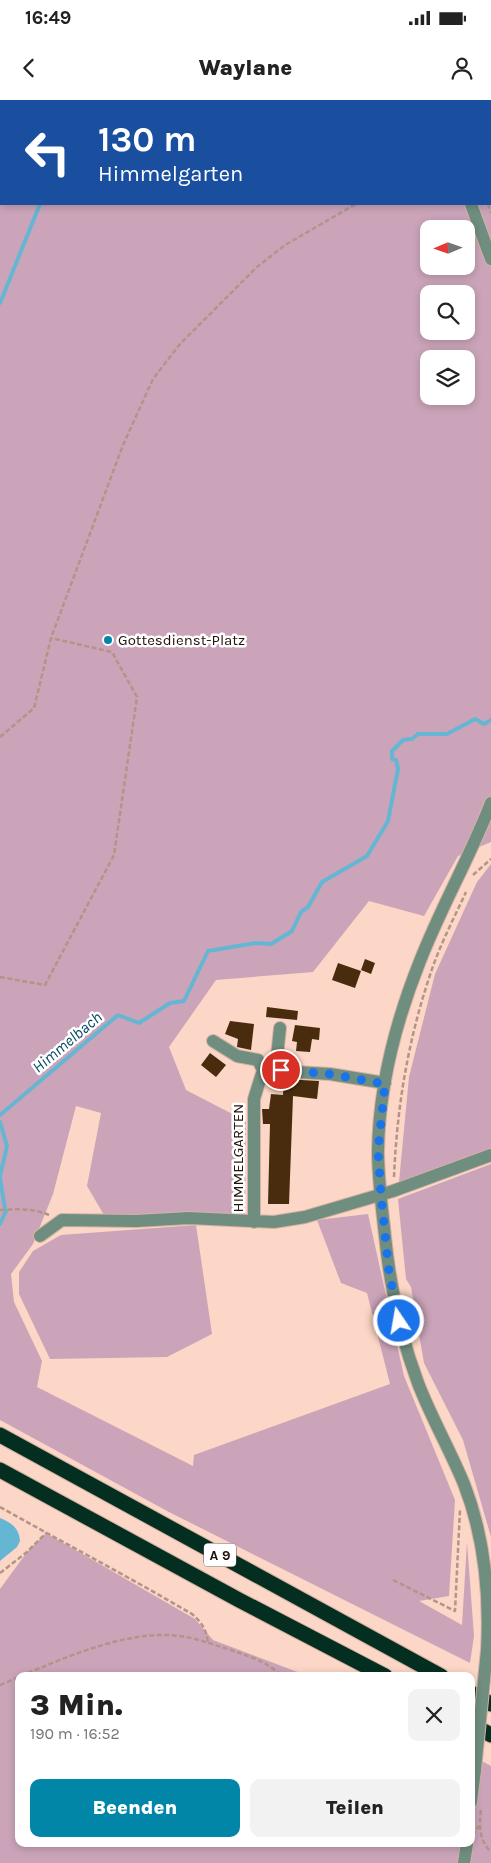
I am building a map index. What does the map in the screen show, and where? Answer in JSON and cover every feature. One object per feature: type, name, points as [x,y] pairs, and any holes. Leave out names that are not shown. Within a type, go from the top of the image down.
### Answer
[{"type":"highway","name":"A 9","points":[[0,1435],[434,1672]]},
{"type":"highway","name":"A 9","points":[[0,1470],[239,1600],[377,1672]]},
{"type":"highway","points":[[475,1695],[491,1704]]},
{"type":"highway","points":[[475,1726],[491,1735]]},
{"type":"street","points":[[471,205],[491,259]]},
{"type":"street","points":[[475,1770],[487,1650],[489,1593],[482,1550],[464,1486],[418,1383],[399,1321],[389,1272],[387,1193],[378,1151],[385,1084],[399,1021],[420,961],[491,803]]},
{"type":"street","points":[[280,1028],[277,1056],[281,1070]]},
{"type":"street","points":[[213,1041],[237,1056],[258,1060],[262,1070],[330,1074],[385,1084]]},
{"type":"street","name":"HIMMELGARTEN","points":[[254,1222],[254,1099],[262,1070]]},
{"type":"street","points":[[40,1236],[62,1220],[136,1221],[188,1218],[274,1222],[305,1217],[387,1193],[491,1155]]},
{"type":"street","points":[[464,1863],[467,1847]]},
{"type":"path","points":[[0,737],[34,708],[51,638],[123,445],[153,379],[180,344],[256,267],[285,245],[354,205]]},
{"type":"path","points":[[0,978],[45,985],[114,855],[137,697],[112,652],[51,638]]},
{"type":"path","points":[[470,883],[474,874],[491,859]]},
{"type":"path","points":[[387,1193],[403,1079],[413,1033],[431,971],[466,892]]},
{"type":"path","points":[[0,1210],[38,1210],[62,1220]]},
{"type":"path","points":[[393,1580],[455,1611],[459,1512],[464,1486]]},
{"type":"path","points":[[0,1507],[111,1567],[192,1614],[201,1622],[207,1632],[208,1642]]},
{"type":"path","points":[[0,1573],[27,1552],[46,1533]]},
{"type":"path","points":[[32,1672],[88,1649],[156,1635],[178,1636],[208,1642],[271,1666],[277,1672]]},
{"type":"path","points":[[0,1686],[15,1679]]},
{"type":"path","points":[[475,1831],[479,1826],[484,1845],[491,1852]]},
{"type":"shaded area","points":[[0,205],[491,205],[491,842],[458,856],[424,916],[369,901],[313,972],[216,980],[169,1047],[186,1090],[246,1121],[245,1215],[104,1215],[87,1186],[101,1113],[76,1106],[53,1194],[33,1244],[11,1274],[14,1302],[42,1361],[37,1387],[193,1466],[194,1455],[390,1384],[367,1293],[341,1283],[317,1220],[368,1214],[404,1376],[455,1500],[449,1596],[419,1601],[462,1625],[467,1542],[474,1636],[470,1663],[169,1512],[0,1420]]},
{"type":"shaded area","points":[[491,864],[491,1150],[399,1182],[409,1077],[435,974],[477,882]]},
{"type":"shaded area","points":[[491,1164],[491,1537],[463,1440],[424,1363],[411,1287],[406,1279],[398,1199]]},
{"type":"shaded area","points":[[196,1225],[212,1334],[167,1357],[50,1359],[19,1294],[19,1272],[33,1251],[61,1235]]},
{"type":"shaded area","points":[[46,1533],[195,1619],[213,1640],[297,1672],[15,1672],[15,1847],[475,1847],[475,1757],[491,1766],[491,1863],[0,1863],[0,1589],[27,1552]]},
{"type":"water","points":[[0,1518],[14,1526],[20,1541],[17,1547],[0,1561]]},
{"type":"building","points":[[365,959],[375,963],[371,974],[361,970]]},
{"type":"building","points":[[338,963],[361,971],[355,988],[332,980]]},
{"type":"building","points":[[267,1007],[298,1011],[297,1020],[266,1017]]},
{"type":"building","points":[[230,1021],[254,1024],[251,1050],[237,1047],[238,1039],[225,1034]]},
{"type":"building","points":[[295,1025],[320,1028],[319,1040],[312,1039],[310,1052],[296,1051],[297,1042],[292,1041]]},
{"type":"building","points":[[210,1053],[226,1065],[216,1077],[201,1065]]},
{"type":"building","points":[[284,1079],[319,1081],[317,1099],[293,1096],[289,1204],[268,1204],[270,1124],[263,1124],[262,1109],[269,1109],[271,1094],[283,1095]]},
{"type":"waterway","points":[[0,303],[40,205]]},
{"type":"waterway","name":"Himmelbach","points":[[0,1115],[118,1015],[139,1023],[170,1003],[184,1001],[208,951],[256,943],[271,944],[292,931],[301,912],[308,907],[322,882],[367,856],[388,821],[398,769],[396,760],[392,759],[392,751],[403,740],[412,739],[418,734],[447,734],[475,719],[484,724],[491,720]]},
{"type":"waterway","name":"Himmelbach","points":[[0,1122],[7,1146],[0,1176]]},
{"type":"waterway","name":"Himmelbach","points":[[0,1178],[5,1209]]},
{"type":"waterway","name":"Himmelbach","points":[[0,1224],[6,1211]]},
{"type":"place","name":"Gottesdienst-Platz","points":[[108,640]]},
{"type":"route","points":[[281,1070],[330,1074],[385,1084],[378,1151],[389,1272],[399,1321]]}]
